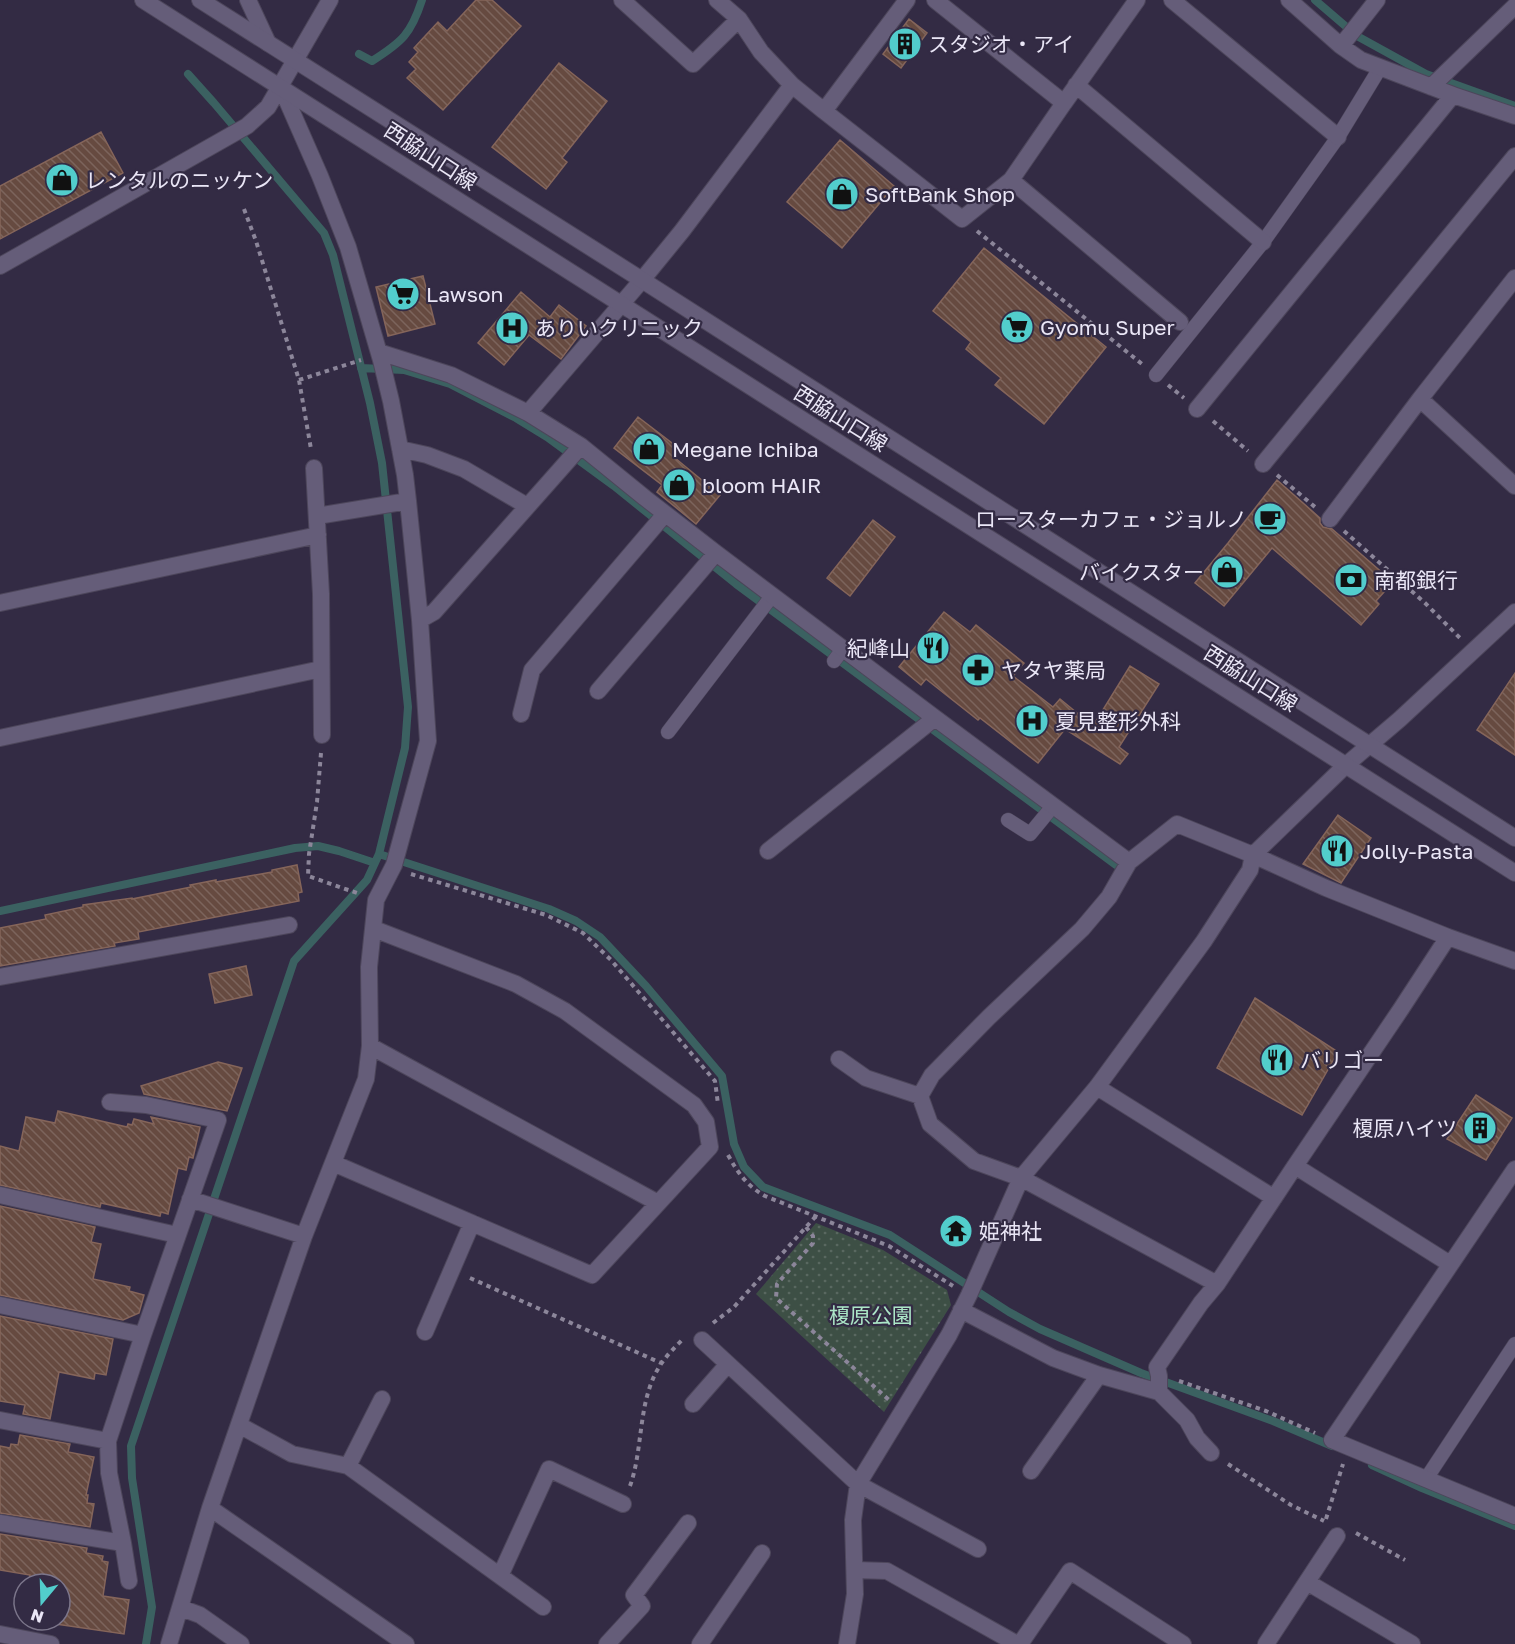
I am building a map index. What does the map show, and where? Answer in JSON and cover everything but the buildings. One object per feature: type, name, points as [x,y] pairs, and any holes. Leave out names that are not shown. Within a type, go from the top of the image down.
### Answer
[{"type":"street","name":"西脇山口線","points":[[143,0],[1515,873]]},
{"type":"street","name":"西脇山口線","points":[[200,0],[1515,838]]},
{"type":"street","points":[[249,0],[268,44]]},
{"type":"street","points":[[0,266],[247,126],[268,107],[330,0]]},
{"type":"street","points":[[622,0],[693,64],[739,19]]},
{"type":"street","points":[[717,0],[739,19],[761,52],[792,86],[962,219],[1011,180],[1137,0]]},
{"type":"street","points":[[824,111],[907,0]]},
{"type":"street","points":[[935,0],[1064,103]]},
{"type":"street","points":[[1172,0],[1338,137]]},
{"type":"street","points":[[1289,0],[1341,46],[1361,60],[1453,96],[1515,116]]},
{"type":"street","points":[[1341,46],[1377,0]]},
{"type":"street","points":[[1431,87],[1515,6]]},
{"type":"street","points":[[1077,85],[1263,242]]},
{"type":"street","points":[[528,413],[682,231],[792,86]]},
{"type":"street","points":[[169,1644],[210,1508],[304,1236],[366,1079],[370,1046],[369,967],[376,900],[396,859],[428,741],[420,620],[408,501],[400,449],[381,362],[348,247],[281,87]]},
{"type":"street","points":[[1197,409],[1453,96]]},
{"type":"street","points":[[1263,464],[1515,156]]},
{"type":"street","points":[[1011,180],[1180,322]]},
{"type":"street","points":[[1330,519],[1515,278]]},
{"type":"street","points":[[381,362],[451,375],[528,413],[766,604],[839,655],[1048,812],[1129,862]]},
{"type":"street","points":[[1420,399],[1515,486]]},
{"type":"street","points":[[400,449],[427,455],[464,469],[527,506]]},
{"type":"street","points":[[420,620],[434,612],[575,452]]},
{"type":"street","points":[[314,468],[321,594],[322,735]]},
{"type":"street","points":[[317,516],[408,501]]},
{"type":"street","points":[[521,714],[532,670],[660,521]]},
{"type":"street","points":[[0,603],[318,535]]},
{"type":"street","points":[[598,691],[710,559]]},
{"type":"street","points":[[848,1643],[855,1594],[853,1520],[858,1484],[949,1335],[973,1287],[1021,1178],[1097,1087],[1204,941],[1250,870],[1253,855],[1346,765],[1372,745],[1515,612]]},
{"type":"street","points":[[0,738],[321,669]]},
{"type":"street","points":[[768,851],[928,724]]},
{"type":"street","points":[[1217,1284],[1021,1178],[974,1161],[930,1124],[920,1096],[932,1075],[989,1017],[1082,929],[1108,897],[1129,862],[1177,824],[1326,888],[1515,961]]},
{"type":"street","points":[[0,977],[289,925]]},
{"type":"street","points":[[333,1163],[592,1275],[710,1147],[706,1122],[694,1105],[565,1011],[516,984],[374,929]]},
{"type":"street","points":[[1211,1453],[1197,1438],[1187,1420],[1159,1382],[1157,1367],[1201,1303],[1217,1284],[1448,937]]},
{"type":"street","points":[[370,1046],[658,1203]]},
{"type":"street","points":[[839,1059],[866,1078],[920,1096]]},
{"type":"street","points":[[1097,1087],[1274,1198]]},
{"type":"street","points":[[110,1101],[146,1105],[218,1120],[108,1441],[109,1473],[129,1581]]},
{"type":"street","points":[[1295,1166],[1450,1264]]},
{"type":"street","points":[[1515,1169],[1332,1440],[1515,1516]]},
{"type":"street","points":[[0,1195],[177,1235]]},
{"type":"street","points":[[190,1199],[304,1236]]},
{"type":"street","points":[[425,1332],[472,1223]]},
{"type":"street","points":[[0,1305],[143,1335]]},
{"type":"street","points":[[961,1310],[1053,1358],[1099,1375],[1159,1382]]},
{"type":"street","points":[[702,1340],[858,1484],[978,1549]]},
{"type":"street","points":[[693,1404],[728,1364]]},
{"type":"street","points":[[1031,1471],[1099,1375]]},
{"type":"street","points":[[348,1466],[382,1399]]},
{"type":"street","points":[[0,1420],[108,1441]]},
{"type":"street","points":[[239,1425],[292,1454],[348,1466],[543,1607]]},
{"type":"street","points":[[500,1576],[549,1469],[623,1504]]},
{"type":"street","points":[[210,1508],[406,1644]]},
{"type":"street","points":[[0,1523],[123,1544]]},
{"type":"street","points":[[607,1644],[642,1606],[634,1595],[688,1523]]},
{"type":"street","points":[[1266,1644],[1307,1582],[1335,1530]]},
{"type":"street","points":[[700,1644],[762,1553]]},
{"type":"street","points":[[855,1570],[887,1571],[1019,1644],[1070,1571],[1183,1644]]},
{"type":"street","points":[[1307,1582],[1412,1644]]},
{"type":"street","points":[[181,1608],[200,1615],[241,1644]]},
{"type":"street","points":[[0,1634],[51,1644]]},
{"type":"lane","points":[[1156,375],[1263,242],[1338,137],[1380,68]]},
{"type":"lane","points":[[668,732],[766,604]]},
{"type":"lane","points":[[1008,820],[1030,834],[1048,812]]},
{"type":"lane","points":[[1426,1479],[1515,1344]]},
{"type":"path","points":[[244,209],[299,380],[314,468]]},
{"type":"path","points":[[962,219],[1330,519],[1425,603],[1473,651]]},
{"type":"path","points":[[299,380],[351,363]]},
{"type":"path","points":[[322,735],[308,876],[347,890]]},
{"type":"path","points":[[806,1227],[813,1236],[813,1243],[777,1284],[776,1298],[889,1400]]},
{"type":"path","points":[[452,1270],[661,1363]]},
{"type":"path","points":[[1159,1382],[1266,1411],[1332,1440]]},
{"type":"path","points":[[1211,1453],[1291,1505],[1325,1521],[1335,1530]]},
{"type":"path","points":[[1325,1521],[1344,1460]]},
{"type":"path","points":[[1355,1532],[1405,1560]]},
{"type":"green space","name":"榎原公園","points":[[816,1223],[883,1250],[947,1290],[951,1305],[884,1412],[756,1294]]},
{"type":"waterway","points":[[359,54],[372,61],[391,48],[409,29],[422,0]]},
{"type":"waterway","points":[[1315,0],[1357,36],[1426,74],[1515,106]]},
{"type":"waterway","points":[[146,1644],[152,1607],[132,1478],[131,1446],[294,961],[367,880],[379,854],[405,748],[408,707],[382,463],[370,403],[333,255],[324,233],[188,74]]},
{"type":"waterway","points":[[361,368],[404,370],[450,384],[516,418],[547,437],[614,486],[736,584],[1116,865]]},
{"type":"waterway","points":[[0,911],[295,848],[318,846],[375,863]]},
{"type":"waterway","points":[[379,854],[549,909],[576,921],[600,937],[646,986],[722,1076],[734,1144],[744,1167],[763,1187],[890,1235],[1009,1312],[1040,1329],[1141,1373],[1273,1421],[1332,1446]]},
{"type":"waterway","points":[[1372,1465],[1515,1526]]},
{"type":"place","name":"スタジオ・アイ","points":[[905,44]]},
{"type":"place","name":"レンタルのニッケン","points":[[62,180]]},
{"type":"place","name":"SoftBank Shop","points":[[842,194]]},
{"type":"place","name":"Lawson","points":[[403,294]]},
{"type":"place","name":"Gyomu Super","points":[[1017,327]]},
{"type":"place","name":"ありいクリニック","points":[[512,328]]},
{"type":"place","name":"Megane Ichiba","points":[[649,449]]},
{"type":"place","name":"bloom HAIR","points":[[679,485]]},
{"type":"place","name":"ロースターカフェ・ジョルノ","points":[[1270,519]]},
{"type":"place","name":"バイクスター","points":[[1227,572]]},
{"type":"place","name":"南都銀行","points":[[1351,580]]},
{"type":"place","name":"紀峰山","points":[[933,648]]},
{"type":"place","name":"ヤタヤ薬局","points":[[978,670]]},
{"type":"place","name":"夏見整形外科","points":[[1032,721]]},
{"type":"place","name":"Jolly-Pasta","points":[[1337,851]]},
{"type":"place","name":"バリゴー","points":[[1277,1060]]},
{"type":"place","name":"榎原ハイツ","points":[[1480,1128]]},
{"type":"place","name":"姫神社","points":[[956,1231]]}]
